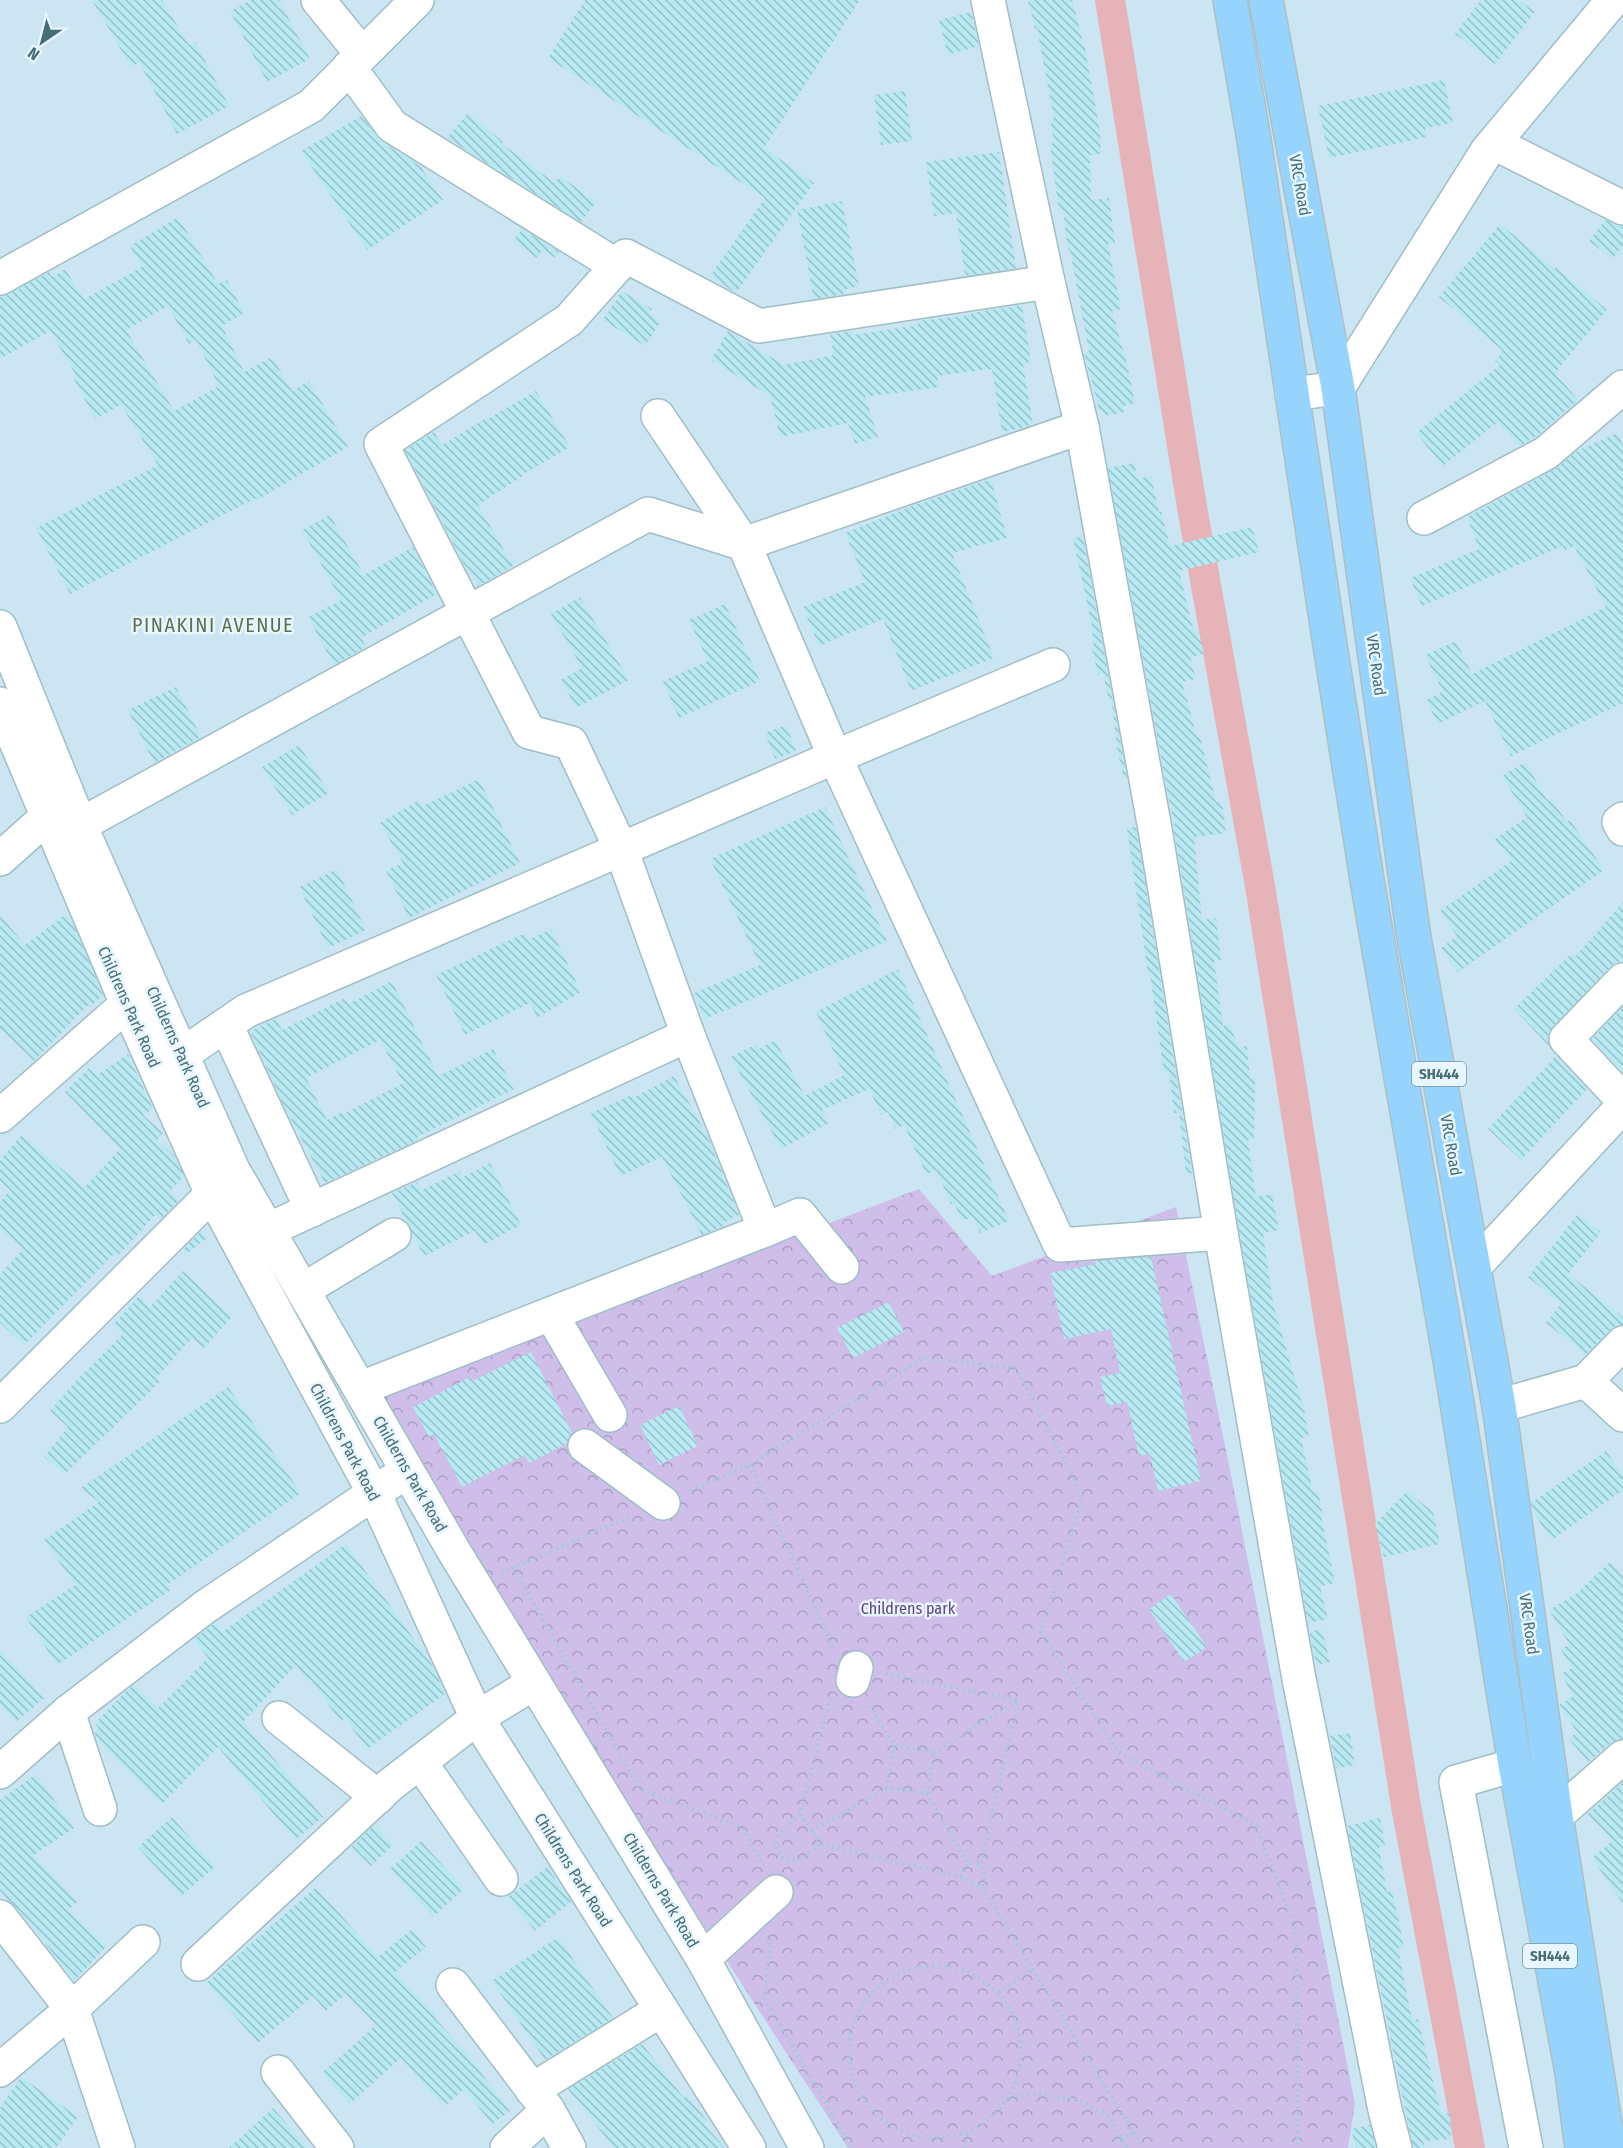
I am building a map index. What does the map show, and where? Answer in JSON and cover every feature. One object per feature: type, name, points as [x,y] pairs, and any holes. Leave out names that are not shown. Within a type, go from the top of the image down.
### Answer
[{"type":"main road","name":"SH444","points":[[1230,0],[1254,140],[1368,886],[1452,1372],[1515,1765],[1572,2073],[1582,2148]]},
{"type":"main road","name":"VRC Road","points":[[1266,0],[1338,388],[1413,932],[1499,1406],[1556,1816],[1613,2130]]},
{"type":"street","points":[[318,0],[356,61],[392,126],[617,266]]},
{"type":"street","points":[[0,278],[310,106],[417,0]]},
{"type":"street","points":[[988,0],[1048,282],[1082,427],[1155,829],[1221,1233],[1299,1679],[1385,2110],[1395,2148]]},
{"type":"street","points":[[1292,394],[1338,388],[1494,143],[1613,0]]},
{"type":"street","points":[[1494,143],[1623,208]]},
{"type":"street","points":[[765,1230],[688,1035],[621,849],[571,743],[529,732],[381,444],[569,320],[626,256],[759,326],[1048,282]]},
{"type":"street","points":[[1424,518],[1546,453],[1623,387]]},
{"type":"street","points":[[658,417],[744,543],[835,757],[1060,1245],[1221,1233]]},
{"type":"street","points":[[80,825],[648,514],[744,543],[1082,427]]},
{"type":"street","points":[[0,627],[6,661]]},
{"type":"street","name":"Childerns Park Road","points":[[6,661],[61,775],[80,825],[233,1170],[475,1585],[703,1959],[807,2148]]},
{"type":"street","points":[[183,1054],[246,1011],[1053,665]]},
{"type":"street","name":"Childrens Park Road","points":[[0,704],[127,1004],[212,1194],[374,1493],[477,1718],[748,2148]]},
{"type":"street","points":[[0,859],[47,817]]},
{"type":"street","points":[[1623,819],[1619,822],[1623,829]]},
{"type":"street","points":[[1623,980],[1566,1039],[1623,1100]]},
{"type":"street","points":[[0,1116],[127,1004]]},
{"type":"street","points":[[226,1025],[312,1210]]},
{"type":"street","points":[[268,1230],[688,1035]]},
{"type":"street","points":[[1474,1267],[1623,1106]]},
{"type":"street","points":[[0,1406],[212,1194]]},
{"type":"street","points":[[361,1388],[800,1215],[842,1267]]},
{"type":"street","points":[[303,1290],[394,1235]]},
{"type":"street","points":[[551,1314],[610,1415]]},
{"type":"street","points":[[1499,1406],[1586,1381],[1623,1344]]},
{"type":"street","points":[[1586,1381],[1623,1415]]},
{"type":"street","points":[[585,1446],[663,1503]]},
{"type":"street","points":[[0,1772],[68,1712],[205,1607],[409,1470]]},
{"type":"street","points":[[198,1964],[378,1797],[477,1718],[534,1683]]},
{"type":"street","points":[[68,1712],[100,1809]]},
{"type":"street","points":[[279,1718],[378,1797]]},
{"type":"street","points":[[1556,1816],[1623,1757]]},
{"type":"street","points":[[420,1762],[501,1879]]},
{"type":"street","points":[[1515,1765],[1456,1782],[1526,2148]]},
{"type":"street","points":[[703,1959],[776,1892]]},
{"type":"street","points":[[0,1917],[72,2009],[118,2148]]},
{"type":"street","points":[[0,2070],[72,2009],[143,1942]]},
{"type":"street","points":[[453,1985],[540,2100],[569,2148]]},
{"type":"street","points":[[507,2148],[540,2100],[661,2010]]},
{"type":"street","points":[[278,2072],[337,2148]]},
{"type":"path","points":[[475,1585],[750,1465],[924,1358],[1017,1368],[1083,1496],[1041,1632],[1118,1752],[1257,1826],[1296,1932],[1298,2148]]},
{"type":"path","points":[[750,1465],[838,1658],[851,1658],[854,1674],[894,1745],[887,1788]]},
{"type":"path","points":[[513,1567],[640,1790],[743,1828],[776,1892],[764,1998],[852,2148]]},
{"type":"path","points":[[821,1844],[801,1858],[787,1861],[779,1855],[776,1845],[779,1835],[801,1814],[837,1674],[854,1674],[1018,1700]]},
{"type":"path","points":[[894,1745],[934,1753],[1018,1700]]},
{"type":"path","points":[[982,1887],[985,1871],[981,1864],[1018,1700]]},
{"type":"path","points":[[934,1753],[927,1794],[968,1863]]},
{"type":"path","points":[[812,1831],[887,1788],[927,1794]]},
{"type":"path","points":[[801,1814],[821,1844],[961,1877],[982,1887],[1143,2148]]},
{"type":"path","points":[[968,1863],[981,1864]]},
{"type":"path","points":[[961,1877],[968,1863]]},
{"type":"path","points":[[968,2134],[926,2139],[886,2125],[858,2094],[847,2054],[856,2013],[883,1981],[922,1965],[964,1969],[999,1992],[1018,2025],[1022,2062],[1010,2098]]},
{"type":"path","points":[[999,1992],[1032,1970]]},
{"type":"path","points":[[964,2148],[968,2134],[1010,2098],[1037,2093],[1081,2101],[1110,2117],[1126,2148]]},
{"type":"path","points":[[1121,2139],[1133,2132]]},
{"type":"shaded area","points":[[0,0],[1623,0],[1623,2148],[0,2148]]},
{"type":"green space","name":"Childrens park","points":[[919,1189],[992,1276],[1176,1207],[1355,2104],[1348,2148],[848,2148],[708,1932],[372,1396]]},
{"type":"building","points":[[92,0],[162,0],[189,45],[195,42],[229,106],[177,134],[139,62],[131,67]]},
{"type":"building","points":[[251,0],[279,0],[310,59],[267,82],[230,11]]},
{"type":"building","points":[[585,0],[860,0],[764,148],[814,183],[736,293],[710,276],[765,198],[548,58]]},
{"type":"building","points":[[1028,0],[1072,0],[1085,49],[1100,131],[1101,154],[1090,155],[1091,200],[1109,198],[1115,243],[1108,244],[1121,309],[1112,311],[1135,403],[1123,406],[1125,412],[1104,416],[1102,410],[1099,410],[1084,353],[1089,352],[1070,250],[1068,250],[1063,210],[1059,211],[1050,144],[1054,143],[1050,118],[1054,118],[1037,28],[1035,29]]},
{"type":"building","points":[[1481,0],[1519,0],[1535,12],[1495,64],[1455,34]]},
{"type":"building","points":[[971,12],[979,46],[948,55],[939,20]]},
{"type":"building","points":[[1444,80],[1453,123],[1425,128],[1427,137],[1329,158],[1318,106]]},
{"type":"building","points":[[905,91],[912,141],[881,145],[874,95]]},
{"type":"building","points":[[468,113],[503,142],[502,144],[555,183],[560,176],[596,202],[581,222],[447,138]]},
{"type":"building","points":[[361,116],[382,142],[420,166],[443,200],[367,250],[301,151]]},
{"type":"building","points":[[999,152],[1016,268],[965,276],[956,213],[934,216],[926,162]]},
{"type":"building","points":[[842,201],[859,286],[843,290],[844,294],[814,299],[797,210]]},
{"type":"building","points":[[178,217],[218,284],[227,280],[244,313],[222,326],[244,372],[272,357],[292,391],[309,381],[348,447],[257,500],[256,498],[70,594],[36,528],[158,465],[121,405],[95,419],[74,379],[77,377],[50,331],[0,359],[0,297],[49,272],[52,277],[65,269],[84,299],[142,267],[130,246]],"holes":[[[168,306],[189,344],[196,340],[219,386],[174,411],[126,330]]]},
{"type":"building","points":[[1605,220],[1623,227],[1623,245],[1613,259],[1589,241]]},
{"type":"building","points":[[1500,224],[1607,310],[1555,373],[1578,400],[1535,437],[1519,446],[1498,422],[1443,466],[1416,433],[1500,365],[1495,361],[1503,351],[1439,297]]},
{"type":"building","points":[[522,229],[559,252],[555,258],[543,249],[537,258],[513,241]]},
{"type":"building","points":[[622,291],[652,309],[649,314],[661,321],[645,346],[603,320]]},
{"type":"building","points":[[1022,305],[1031,362],[1023,364],[1033,424],[1002,432],[992,369],[937,376],[939,387],[865,397],[878,437],[855,444],[848,423],[780,437],[770,396],[711,360],[728,331],[784,365],[834,355],[830,334],[852,331],[853,335],[918,325],[918,321],[971,315],[971,313]]},
{"type":"building","points":[[536,391],[570,447],[522,475],[478,505],[513,566],[478,586],[472,574],[470,576],[405,450],[434,432],[442,445]]},
{"type":"building","points":[[1617,433],[1623,445],[1623,703],[1511,756],[1485,701],[1438,724],[1426,700],[1443,692],[1425,655],[1456,641],[1472,674],[1606,607],[1574,546],[1565,550],[1563,546],[1422,606],[1410,578],[1479,549],[1467,517],[1555,469],[1577,451]]},
{"type":"building","points":[[1134,463],[1138,479],[1151,476],[1170,546],[1252,527],[1259,552],[1179,571],[1194,632],[1198,631],[1204,654],[1190,657],[1196,679],[1182,682],[1197,737],[1200,736],[1216,802],[1222,801],[1226,833],[1194,837],[1202,920],[1216,918],[1221,960],[1214,961],[1223,1026],[1230,1024],[1238,1047],[1247,1046],[1250,1079],[1255,1079],[1254,1139],[1248,1140],[1256,1197],[1272,1194],[1279,1230],[1263,1233],[1273,1303],[1303,1403],[1309,1437],[1301,1438],[1313,1492],[1318,1491],[1335,1583],[1320,1586],[1328,1619],[1308,1623],[1239,1230],[1173,824],[1175,824],[1108,468]]},
{"type":"building","points":[[991,479],[1007,538],[952,553],[994,658],[911,691],[883,619],[819,646],[803,607],[865,582],[845,533],[912,506]]},
{"type":"building","points":[[330,515],[364,575],[413,547],[437,594],[361,638],[366,647],[334,665],[308,617],[341,600],[302,530]]},
{"type":"building","points":[[1083,536],[1127,778],[1124,778],[1118,754],[1112,704],[1110,704],[1103,674],[1098,675],[1092,648],[1094,648],[1092,625],[1073,538]]},
{"type":"building","points":[[580,597],[629,680],[576,708],[561,680],[582,668],[551,614]]},
{"type":"building","points":[[725,604],[760,681],[679,718],[663,681],[708,661],[689,620]]},
{"type":"building","points":[[176,687],[201,737],[154,763],[128,710]]},
{"type":"building","points":[[786,725],[796,751],[775,759],[765,733]]},
{"type":"building","points":[[299,745],[329,793],[292,815],[262,767]]},
{"type":"building","points":[[1525,762],[1548,801],[1551,799],[1567,822],[1570,820],[1604,870],[1458,972],[1441,948],[1457,936],[1440,911],[1511,861],[1495,839],[1527,817],[1502,776]]},
{"type":"building","points":[[479,779],[520,863],[409,918],[386,871],[403,863],[380,823],[419,800],[423,806]]},
{"type":"building","points":[[825,807],[887,941],[705,1019],[694,993],[760,965],[710,859]]},
{"type":"building","points":[[1136,827],[1192,1173],[1186,1174],[1179,1113],[1174,1113],[1169,1072],[1164,1072],[1150,974],[1148,974],[1127,828]]},
{"type":"building","points":[[337,869],[366,930],[328,948],[299,887]]},
{"type":"building","points":[[1623,902],[1623,962],[1617,962],[1610,967],[1553,1026],[1548,1035],[1550,1047],[1514,1009],[1572,953],[1576,956]]},
{"type":"building","points":[[66,914],[72,921],[103,995],[90,1007],[88,1005],[34,1061],[0,1028],[0,915],[25,945]]},
{"type":"building","points":[[551,929],[581,992],[537,1018],[530,1003],[465,1035],[436,975],[525,933],[528,940]]},
{"type":"building","points":[[898,969],[1009,1221],[980,1233],[973,1217],[962,1221],[954,1203],[951,1204],[936,1170],[926,1174],[904,1125],[895,1129],[888,1112],[881,1115],[869,1089],[822,1110],[829,1123],[781,1149],[731,1057],[756,1044],[759,1049],[775,1040],[805,1096],[844,1075],[816,1012]]},
{"type":"building","points":[[392,981],[438,1076],[493,1049],[514,1089],[417,1137],[418,1140],[325,1183],[283,1104],[250,1031],[276,1019],[282,1030],[345,998],[348,1004]],"holes":[[[380,1040],[403,1083],[327,1120],[306,1078]]]},
{"type":"building","points":[[1623,1007],[1623,1073],[1592,1039]]},
{"type":"building","points":[[128,1054],[153,1109],[143,1115],[163,1133],[157,1140],[175,1156],[184,1176],[170,1191],[178,1201],[160,1220],[156,1214],[117,1257],[114,1254],[24,1345],[0,1323],[0,1275],[23,1249],[0,1230],[0,1202],[10,1190],[0,1181],[0,1160],[22,1135],[84,1188],[120,1149],[65,1092],[90,1067],[97,1075]]},
{"type":"building","points":[[1556,1056],[1587,1089],[1521,1160],[1488,1129]]},
{"type":"building","points":[[674,1076],[707,1135],[739,1215],[723,1223],[724,1226],[702,1235],[662,1157],[620,1176],[591,1113],[634,1094],[635,1097]]},
{"type":"building","points":[[490,1163],[521,1225],[483,1245],[475,1231],[424,1256],[392,1193],[417,1182],[422,1190],[460,1171],[463,1177]]},
{"type":"building","points":[[1578,1214],[1601,1232],[1568,1274],[1623,1317],[1623,1325],[1617,1325],[1610,1330],[1586,1354],[1546,1323],[1561,1304],[1528,1277]]},
{"type":"building","points":[[201,1231],[207,1238],[186,1254],[183,1250]]},
{"type":"building","points":[[1151,1257],[1201,1481],[1158,1491],[1150,1454],[1139,1456],[1127,1402],[1107,1406],[1100,1377],[1120,1373],[1111,1329],[1064,1339],[1050,1273],[1096,1264],[1095,1261]]},
{"type":"building","points":[[183,1271],[232,1317],[204,1348],[192,1338],[156,1378],[160,1382],[65,1474],[44,1457],[68,1427],[50,1411],[75,1382],[123,1334],[113,1325],[139,1296],[150,1307]]},
{"type":"building","points":[[889,1302],[904,1332],[853,1358],[837,1328]]},
{"type":"building","points":[[531,1352],[572,1433],[566,1444],[529,1463],[525,1455],[462,1487],[434,1434],[429,1437],[413,1407],[470,1377],[472,1381]]},
{"type":"building","points":[[228,1387],[301,1493],[167,1585],[171,1590],[57,1665],[26,1617],[75,1585],[44,1540],[99,1502],[81,1488]]},
{"type":"building","points":[[679,1406],[698,1446],[659,1465],[640,1425]]},
{"type":"building","points":[[1606,1451],[1623,1476],[1623,1490],[1552,1540],[1533,1512],[1531,1503]]},
{"type":"building","points":[[1407,1491],[1433,1512],[1440,1544],[1384,1557],[1375,1524]]},
{"type":"building","points":[[346,1544],[431,1663],[445,1694],[367,1749],[345,1718],[341,1722],[310,1679],[307,1681],[296,1665],[243,1722],[323,1817],[295,1840],[218,1747],[162,1804],[98,1742],[95,1733],[99,1729],[95,1723],[134,1685],[158,1708],[208,1658],[194,1639],[216,1622],[222,1632]]},
{"type":"building","points":[[1610,1562],[1623,1576],[1623,1739],[1611,1743],[1588,1762],[1569,1739],[1577,1732],[1559,1705],[1573,1696],[1561,1674],[1572,1668],[1561,1650],[1569,1644],[1549,1610],[1576,1594]]},
{"type":"building","points":[[1171,1594],[1207,1647],[1184,1662],[1149,1609]]},
{"type":"building","points":[[1322,1629],[1330,1662],[1316,1665],[1310,1632]]},
{"type":"building","points":[[0,1649],[44,1698],[16,1722],[0,1704]]},
{"type":"building","points":[[1350,1733],[1355,1765],[1336,1768],[1330,1736]]},
{"type":"building","points":[[36,1774],[74,1828],[34,1855],[77,1902],[68,1910],[107,1946],[74,1981],[46,1942],[0,1891],[0,1800]]},
{"type":"building","points":[[1623,1782],[1623,1904],[1592,1858],[1612,1841],[1588,1814]]},
{"type":"building","points":[[172,1817],[215,1867],[181,1896],[138,1847]]},
{"type":"building","points":[[1380,1818],[1385,1846],[1379,1847],[1387,1892],[1392,1891],[1404,1947],[1398,1948],[1412,2020],[1418,2019],[1441,2114],[1450,2113],[1451,2139],[1423,2141],[1425,2148],[1413,2148],[1347,1826]]},
{"type":"building","points":[[374,1825],[393,1845],[371,1866],[352,1847]]},
{"type":"building","points":[[421,1841],[464,1889],[433,1917],[390,1869]]},
{"type":"building","points":[[547,1867],[571,1902],[535,1931],[508,1897]]},
{"type":"building","points":[[316,1887],[378,1957],[412,1929],[426,1947],[395,1972],[436,2015],[434,2017],[483,2072],[481,2073],[510,2111],[492,2124],[464,2089],[444,2107],[401,2058],[350,2104],[322,2073],[376,2025],[346,1994],[326,2011],[313,1996],[258,2043],[206,1983]]},
{"type":"building","points":[[558,1937],[613,2018],[545,2060],[492,1981]]},
{"type":"building","points":[[642,2044],[684,2098],[687,2095],[707,2121],[704,2124],[725,2148],[614,2148],[568,2089]]},
{"type":"building","points":[[21,2077],[78,2117],[56,2148],[0,2148],[0,2108]]},
{"type":"building","points":[[273,2108],[308,2148],[229,2148]]},
{"type":"building","points":[[1370,2125],[1376,2148],[1356,2148],[1351,2129]]},
{"type":"waterway","points":[[1110,0],[1192,507],[1260,886],[1406,1806],[1470,2148]]},
{"type":"district","name":"PINAKINI AVENUE","points":[[213,625]]}]
